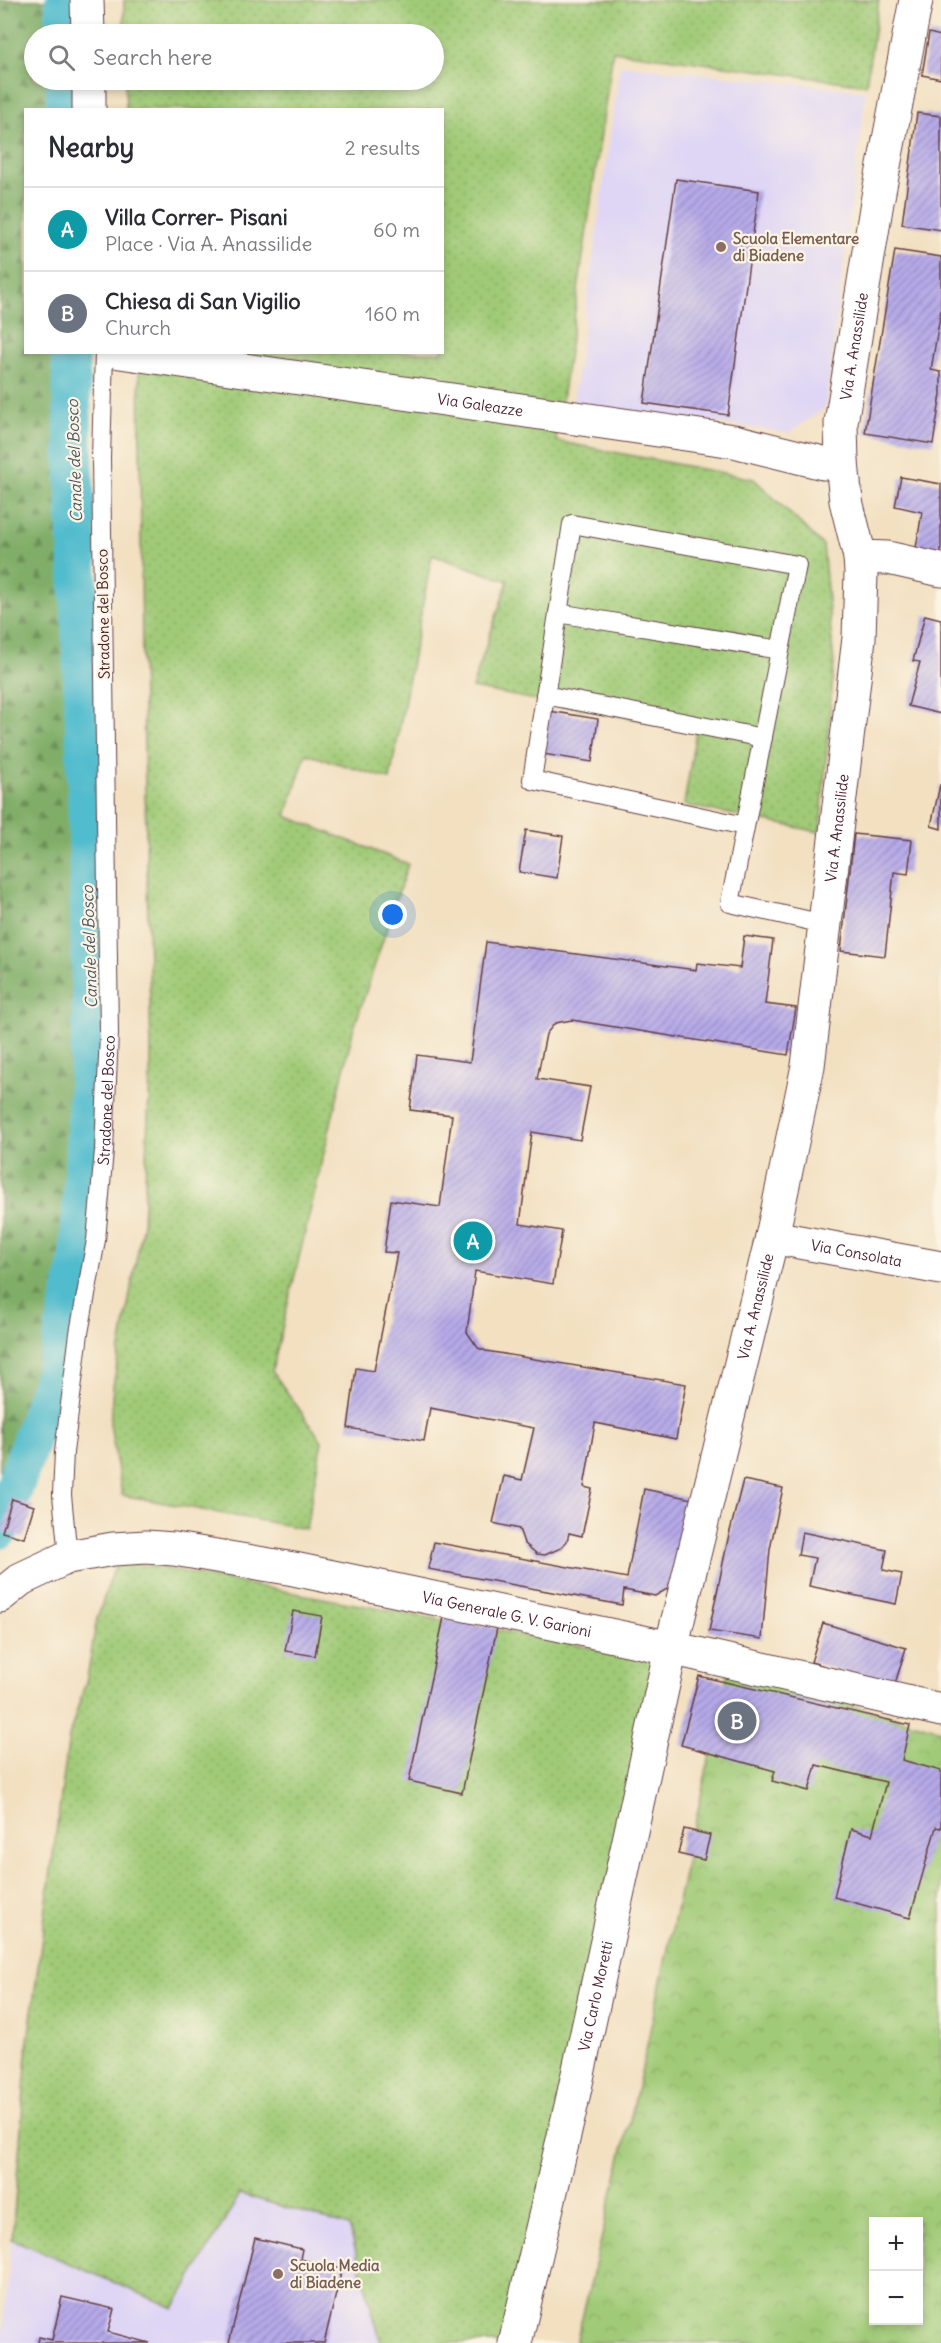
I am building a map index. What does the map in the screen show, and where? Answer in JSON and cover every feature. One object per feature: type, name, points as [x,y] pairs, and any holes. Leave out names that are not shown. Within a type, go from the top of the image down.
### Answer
[{"type":"street","points":[[87,0],[88,24]]},
{"type":"street","name":"Via A. Anassilide","points":[[671,1648],[772,1237],[808,1066],[860,638],[862,589],[860,557],[846,501],[841,423],[877,202],[916,0]]},
{"type":"street","points":[[89,90],[89,108]]},
{"type":"street","name":"Via Galeazze","points":[[134,354],[734,441],[823,463],[842,463]]},
{"type":"street","points":[[860,557],[888,558],[941,570]]},
{"type":"street","name":"Via Consolata","points":[[772,1237],[941,1268]]},
{"type":"street","name":"Via Generale G. V. Garioni","points":[[0,1596],[21,1579],[69,1557],[113,1549],[146,1547],[174,1549],[294,1569],[671,1648],[941,1710]]},
{"type":"street","name":"Via Carlo Moretti","points":[[514,2343],[571,2106],[671,1648]]},
{"type":"lane","name":"Stradone del Bosco","points":[[69,1557],[62,1496],[63,1452],[79,1333],[96,1240],[104,1150],[109,1033],[101,458],[104,354]]},
{"type":"lane","points":[[745,826],[531,780],[572,524],[797,565],[730,903],[824,924]]},
{"type":"lane","points":[[558,612],[780,650]]},
{"type":"lane","points":[[545,695],[763,738]]},
{"type":"shaded area","name":"Scuola Elementare di Biadene","points":[[620,65],[866,91],[825,408],[789,433],[573,402]]},
{"type":"shaded area","name":"Scuola Media di Biadene","points":[[240,2194],[349,2226],[381,2343],[1,2343],[12,2239],[174,2308]]},
{"type":"green space","points":[[0,0],[69,0],[70,24],[24,24],[24,90],[70,90],[71,108],[24,108],[24,354],[84,354],[87,658],[96,1054],[89,1216],[59,1378],[23,1426],[21,1439],[0,1496]]},
{"type":"green space","points":[[124,0],[879,0],[866,85],[613,51],[556,441],[754,479],[823,545],[834,664],[820,832],[684,805],[696,730],[472,688],[508,581],[432,555],[390,779],[306,754],[286,816],[408,864],[353,1031],[272,1371],[322,1441],[306,1529],[122,1495],[110,1424],[113,1386],[143,1223],[151,1054],[142,658],[139,354],[444,354],[444,108],[126,108],[125,90],[444,90],[444,24],[124,24]]},
{"type":"green space","points":[[117,1560],[663,1661],[508,2343],[381,2343],[349,2226],[240,2194],[174,2308],[12,2239],[28,2041],[69,1736],[87,1678],[97,1618]]},
{"type":"green space","points":[[728,1671],[941,1730],[941,2343],[576,2343],[638,2087]]},
{"type":"building","points":[[929,33],[941,36],[941,79],[922,75]]},
{"type":"building","points":[[917,113],[941,116],[941,230],[902,224]]},
{"type":"building","points":[[676,179],[759,191],[728,415],[644,403]]},
{"type":"building","points":[[895,250],[941,257],[941,310],[931,370],[941,372],[941,394],[933,444],[865,433]]},
{"type":"building","points":[[901,477],[941,484],[941,554],[916,548],[922,512],[895,506]]},
{"type":"building","points":[[925,615],[941,619],[941,714],[908,706],[920,662],[913,661]]},
{"type":"building","points":[[543,710],[598,719],[592,762],[536,753]]},
{"type":"building","points":[[941,785],[941,829],[931,826]]},
{"type":"building","points":[[526,830],[563,836],[557,878],[519,872]]},
{"type":"building","points":[[854,834],[912,840],[908,874],[894,872],[885,956],[841,951]]},
{"type":"building","points":[[744,936],[773,940],[765,1004],[796,1008],[788,1055],[572,1020],[555,1023],[546,1034],[537,1079],[590,1087],[580,1140],[532,1132],[520,1224],[562,1231],[553,1284],[475,1271],[467,1332],[478,1348],[486,1351],[686,1384],[676,1439],[595,1423],[584,1487],[592,1489],[582,1536],[569,1533],[567,1541],[561,1548],[545,1555],[537,1554],[524,1543],[519,1529],[493,1523],[504,1476],[522,1480],[534,1428],[430,1408],[424,1441],[348,1428],[356,1368],[374,1371],[397,1253],[384,1252],[391,1200],[440,1207],[452,1115],[410,1110],[417,1055],[470,1062],[486,942],[696,970],[697,963],[740,968]]},
{"type":"building","points":[[743,1480],[783,1488],[770,1549],[762,1639],[709,1631]]},
{"type":"building","points":[[644,1489],[697,1500],[681,1581],[655,1596],[624,1590],[622,1605],[428,1569],[434,1542],[627,1578]]},
{"type":"building","points":[[12,1499],[34,1506],[24,1538],[2,1532]]},
{"type":"building","points":[[802,1532],[887,1550],[883,1570],[902,1574],[896,1604],[809,1586],[815,1558],[798,1555]]},
{"type":"building","points":[[293,1611],[322,1616],[315,1656],[285,1651]]},
{"type":"building","points":[[444,1617],[497,1628],[462,1793],[409,1781]]},
{"type":"building","points":[[823,1623],[906,1648],[894,1687],[811,1662]]},
{"type":"building","points":[[699,1676],[910,1725],[902,1760],[941,1771],[941,1828],[936,1827],[910,1918],[834,1897],[851,1829],[872,1835],[886,1782],[816,1765],[809,1791],[772,1781],[775,1771],[681,1745]]},
{"type":"building","points":[[684,1829],[710,1835],[704,1860],[678,1854]]},
{"type":"building","points":[[255,2238],[302,2249],[300,2259],[342,2269],[324,2343],[229,2343]]},
{"type":"building","points":[[62,2297],[114,2309],[108,2332],[150,2343],[38,2343],[39,2337],[52,2340]]},
{"type":"waterway","name":"Canale del Bosco","points":[[64,0],[65,24]]},
{"type":"waterway","name":"Canale del Bosco","points":[[65,90],[65,108]]},
{"type":"waterway","name":"Canale del Bosco","points":[[0,1530],[56,1367],[78,1263],[91,1018],[86,781],[70,354]]},
{"type":"place","name":"Scuola Elementare di Biadene","points":[[721,247]]},
{"type":"place","name":"Villa Correr- Pisani","points":[[473,1241]]},
{"type":"place","name":"Chiesa di San Vigilio","points":[[737,1721]]},
{"type":"place","name":"Scuola Media di Biadene","points":[[278,2274]]}]
